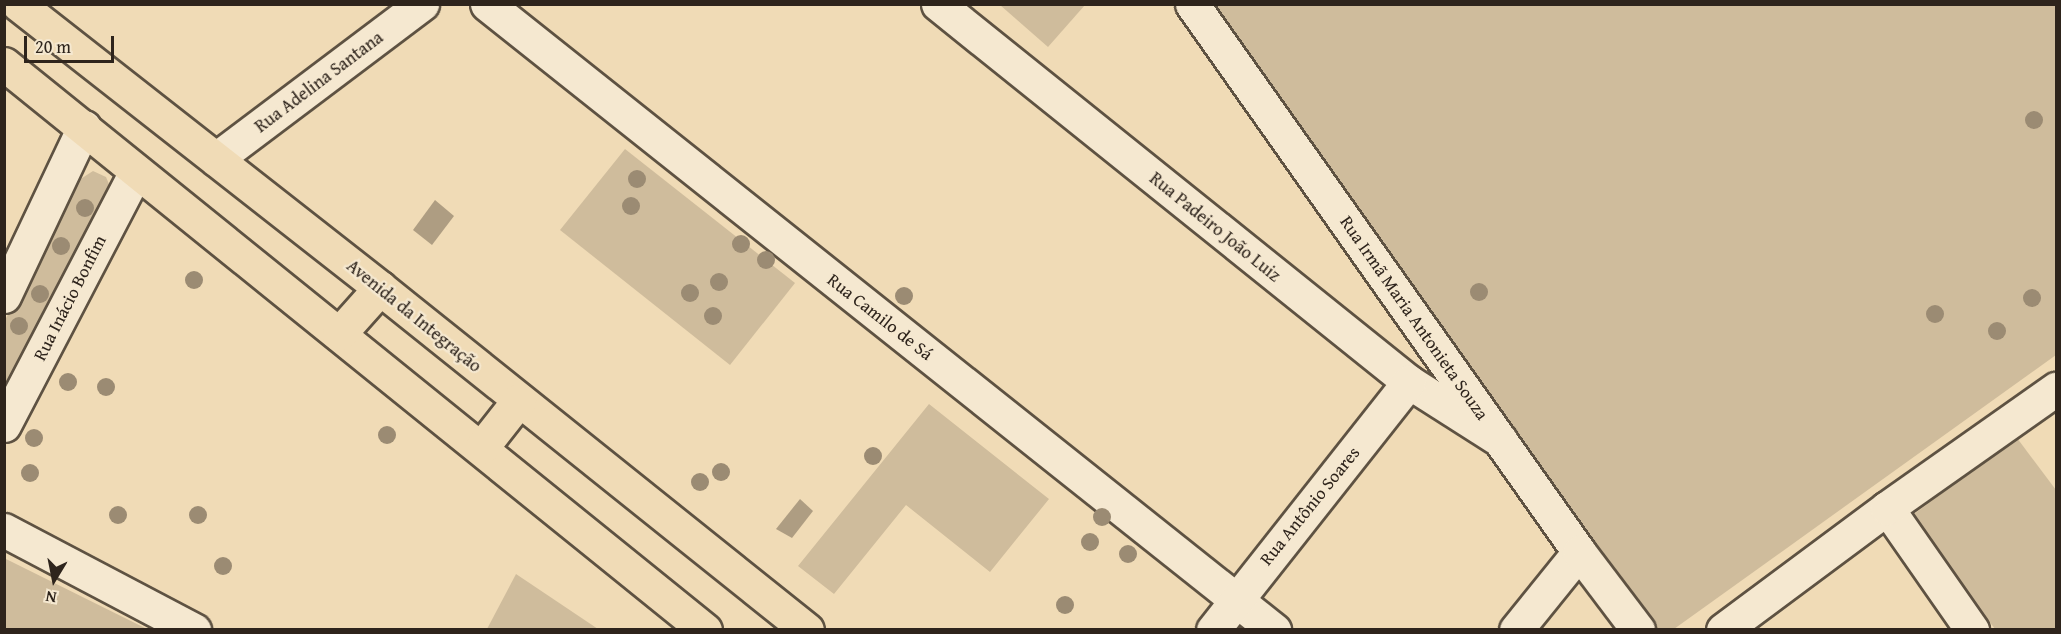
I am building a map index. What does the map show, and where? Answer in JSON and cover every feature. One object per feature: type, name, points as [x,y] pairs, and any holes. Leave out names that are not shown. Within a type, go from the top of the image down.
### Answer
[{"type":"main road","name":"Avenida da Integração","points":[[18,4],[380,288],[807,630]]},
{"type":"main road","points":[[4,64],[482,447],[705,630]]},
{"type":"main road","points":[[339,334],[380,288]]},
{"type":"main road","points":[[482,447],[519,400]]},
{"type":"street","name":"Rua Adelina Santana","points":[[216,159],[422,4]]},
{"type":"street","name":"Rua Camilo de Sá","points":[[487,4],[1275,630]]},
{"type":"street","name":"Rua Padeiro João Luiz","points":[[938,4],[1409,382],[1500,440]]},
{"type":"street","name":"Rua Irmã Maria Antonieta Souza","points":[[1192,4],[1579,552],[1638,630]]},
{"type":"street","points":[[4,296],[84,127]]},
{"type":"street","name":"Rua Inácio Bonfim","points":[[4,425],[136,171]]},
{"type":"street","name":"Rua Antônio Soares","points":[[1212,630],[1409,382]]},
{"type":"street","points":[[1723,630],[1887,508],[2056,389]]},
{"type":"street","points":[[1887,508],[1972,630]]},
{"type":"street","points":[[4,530],[194,630]]},
{"type":"street","points":[[1516,630],[1579,552]]},
{"type":"shaded area","points":[[1000,5],[1085,5],[1048,47]]},
{"type":"shaded area","points":[[1209,5],[2056,5],[2056,355],[1674,629],[1656,629]]},
{"type":"shaded area","points":[[625,149],[795,283],[730,365],[560,230]]},
{"type":"shaded area","points":[[93,171],[106,177],[111,189],[5,396],[5,320],[79,180]]},
{"type":"shaded area","points":[[435,200],[454,216],[432,245],[413,230]]},
{"type":"shaded area","points":[[929,404],[1049,499],[990,572],[906,505],[834,594],[798,566]]},
{"type":"shaded area","points":[[2017,438],[2056,490],[2056,629],[1995,629],[1910,517]]},
{"type":"shaded area","points":[[800,499],[813,511],[792,538],[776,529]]},
{"type":"shaded area","points":[[4,558],[147,629],[5,629]]},
{"type":"shaded area","points":[[516,574],[598,629],[487,629]]}]
